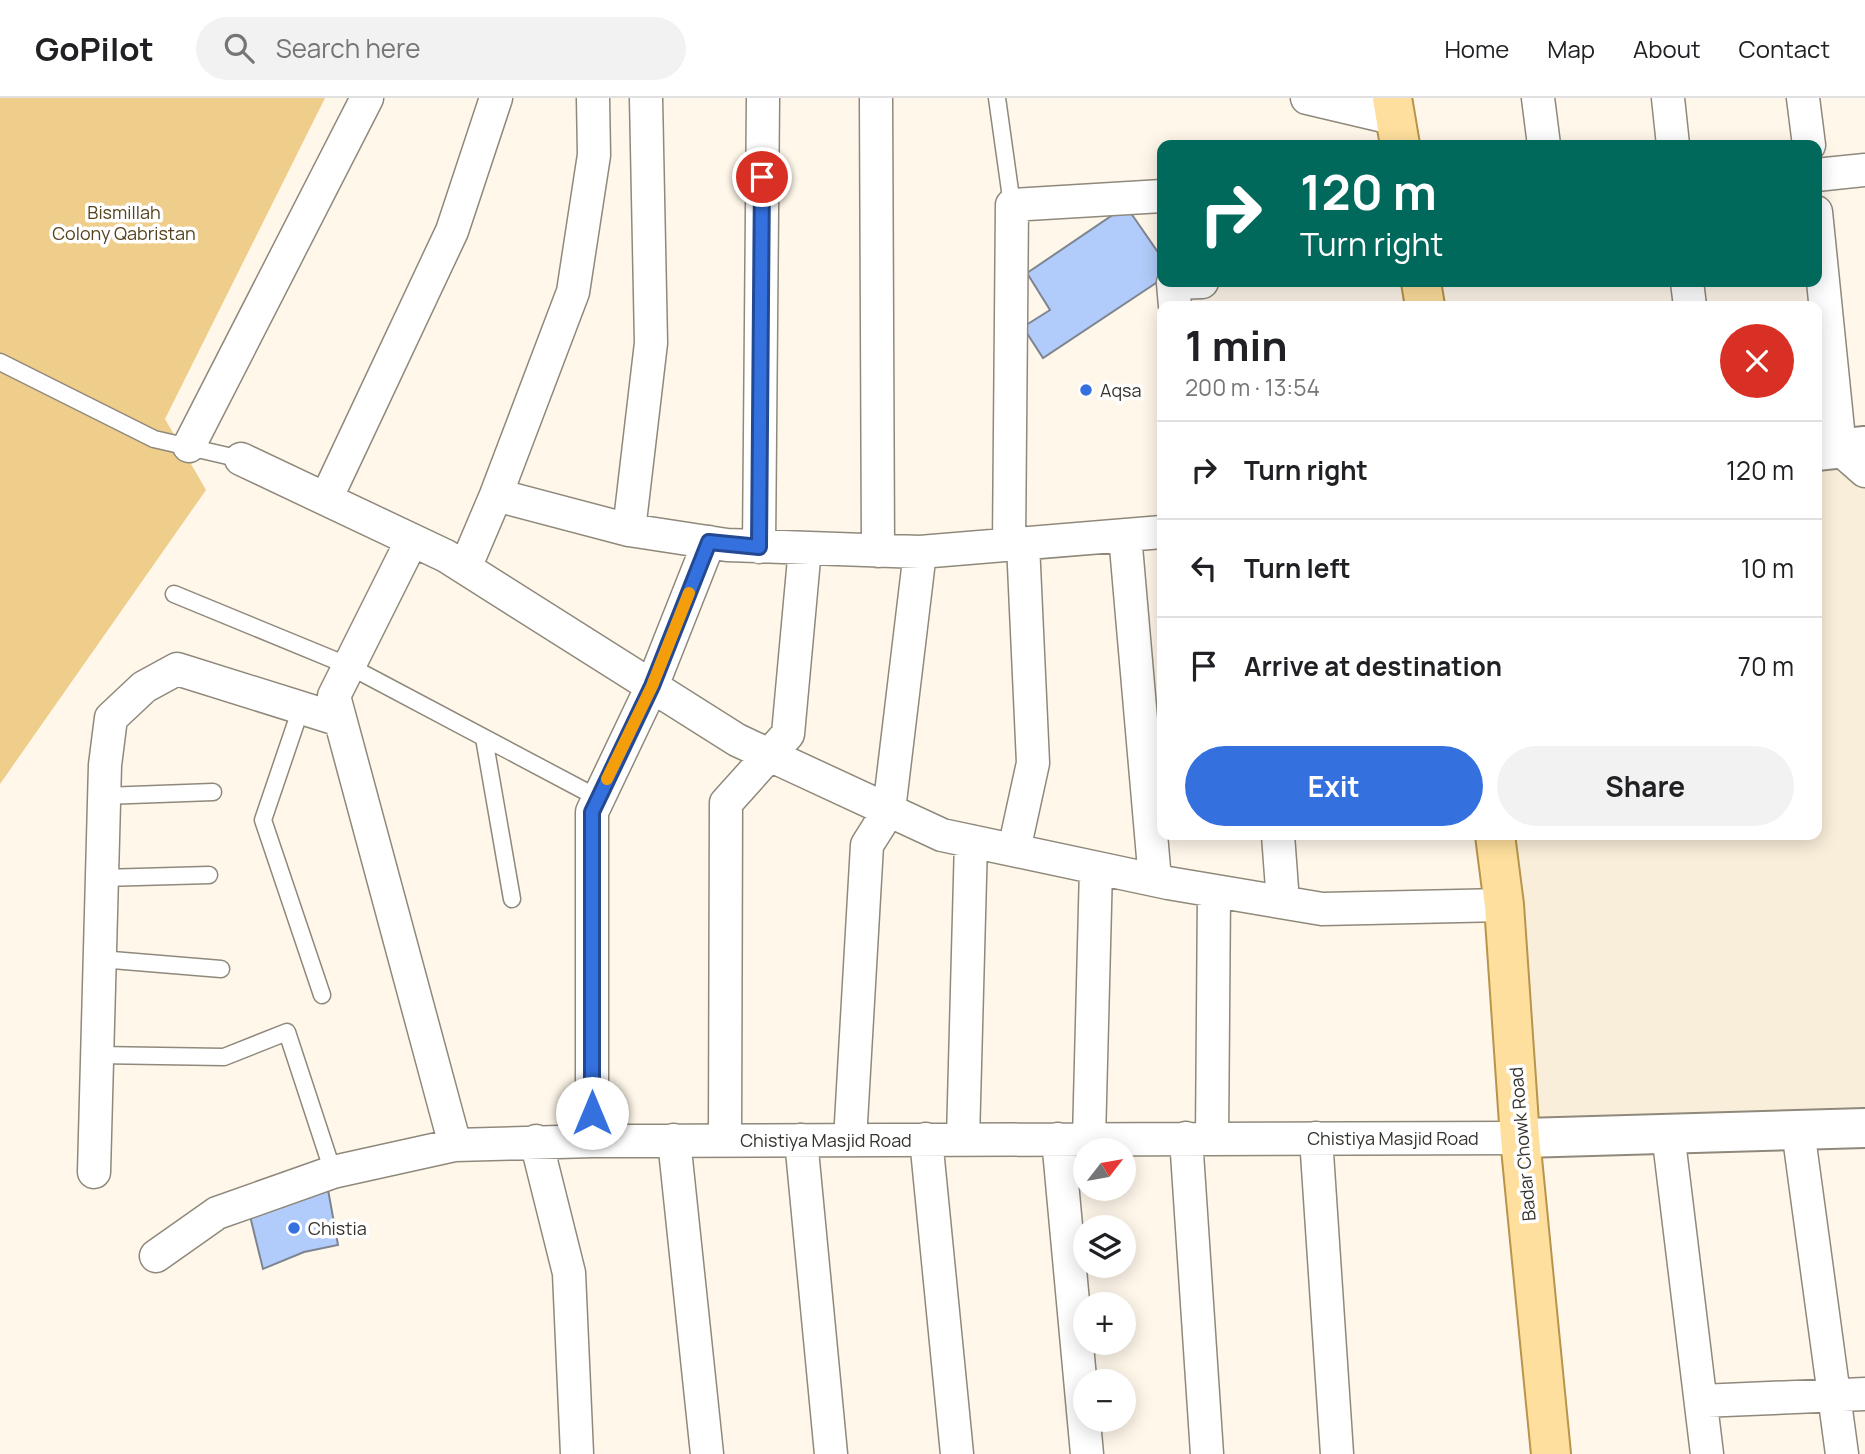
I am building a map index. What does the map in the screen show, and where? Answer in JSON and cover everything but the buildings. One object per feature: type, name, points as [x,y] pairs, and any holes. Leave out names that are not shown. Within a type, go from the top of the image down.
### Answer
[{"type":"main road","name":"Badar Chowk Road","points":[[1496,840],[1504,905],[1520,1138],[1551,1454]]},
{"type":"street","points":[[189,446],[367,98]]},
{"type":"street","points":[[326,499],[452,231],[496,98]]},
{"type":"street","points":[[465,568],[496,495],[573,292],[594,155],[593,98]]},
{"type":"street","points":[[629,530],[651,343],[646,98]]},
{"type":"street","points":[[759,547],[763,98]]},
{"type":"street","points":[[876,98],[878,551]]},
{"type":"street","points":[[1307,98],[1396,121]]},
{"type":"street","points":[[1538,98],[1543,140]]},
{"type":"street","points":[[1668,98],[1672,140]]},
{"type":"street","points":[[1803,98],[1808,140]]},
{"type":"street","points":[[1822,174],[1865,170]]},
{"type":"street","points":[[1014,850],[1033,763],[1016,544],[1012,205],[1157,196]]},
{"type":"street","points":[[1822,259],[1847,454]]},
{"type":"street","points":[[242,459],[465,568],[737,740],[942,835],[1155,880],[1322,909],[1504,905]]},
{"type":"street","points":[[496,495],[629,530],[759,547],[920,552],[1157,532]]},
{"type":"street","points":[[1125,535],[1155,880]]},
{"type":"street","points":[[412,540],[334,696],[455,1144]]},
{"type":"street","points":[[592,1140],[592,812],[652,686],[709,542]]},
{"type":"street","points":[[725,1140],[726,803],[788,734],[805,548]]},
{"type":"street","points":[[850,1140],[867,845],[889,810],[920,552]]},
{"type":"street","points":[[94,1172],[104,796],[111,718],[144,687],[177,669],[340,720]]},
{"type":"street","points":[[1278,840],[1283,902]]},
{"type":"street","points":[[963,1139],[971,841]]},
{"type":"street","points":[[1089,1138],[1096,868]]},
{"type":"street","points":[[1207,1454],[1199,1138],[1214,891]]},
{"type":"street","points":[[1520,1138],[1865,1128]]},
{"type":"street","points":[[1798,1130],[1850,1394],[1842,1454]]},
{"type":"street","points":[[1668,1133],[1707,1454]]},
{"type":"street","points":[[1316,1138],[1337,1454]]},
{"type":"street","name":"Chistiya Masjid Road","points":[[1136,1139],[1520,1138]]},
{"type":"street","points":[[926,1139],[957,1454]]},
{"type":"street","points":[[1058,1139],[1087,1454]]},
{"type":"street","name":"Chistiya Masjid Road","points":[[156,1256],[217,1213],[334,1172],[455,1144],[592,1140],[1073,1139]]},
{"type":"street","points":[[674,1140],[707,1454]]},
{"type":"street","points":[[801,1140],[831,1454]]},
{"type":"street","points":[[536,1141],[569,1273],[577,1454]]},
{"type":"street","points":[[1701,1401],[1850,1394]]},
{"type":"lane","points":[[997,98],[1012,205]]},
{"type":"lane","points":[[0,362],[154,439],[242,459]]},
{"type":"lane","points":[[174,594],[349,666],[598,798]]},
{"type":"lane","points":[[301,708],[263,820],[322,995]]},
{"type":"lane","points":[[484,738],[512,899]]},
{"type":"lane","points":[[104,796],[213,792]]},
{"type":"lane","points":[[102,878],[209,875]]},
{"type":"lane","points":[[100,959],[220,969]]},
{"type":"lane","points":[[97,1055],[224,1057],[287,1032],[334,1172]]},
{"type":"shaded area","points":[[1822,453],[1865,471],[1865,1127],[1520,1138],[1495,840],[1822,840]]},
{"type":"green space","name":"Bismillah Colony Qabristan","points":[[0,98],[325,98],[165,419],[206,490],[0,784]]},
{"type":"slow traffic","points":[[607,779],[652,686],[689,593]]},
{"type":"place","name":"Aqsa","points":[[1086,390]]},
{"type":"place","name":"Chistia","points":[[294,1228]]},
{"type":"route","points":[[592,1113],[592,812],[652,686],[709,542],[759,547],[762,177]]}]
